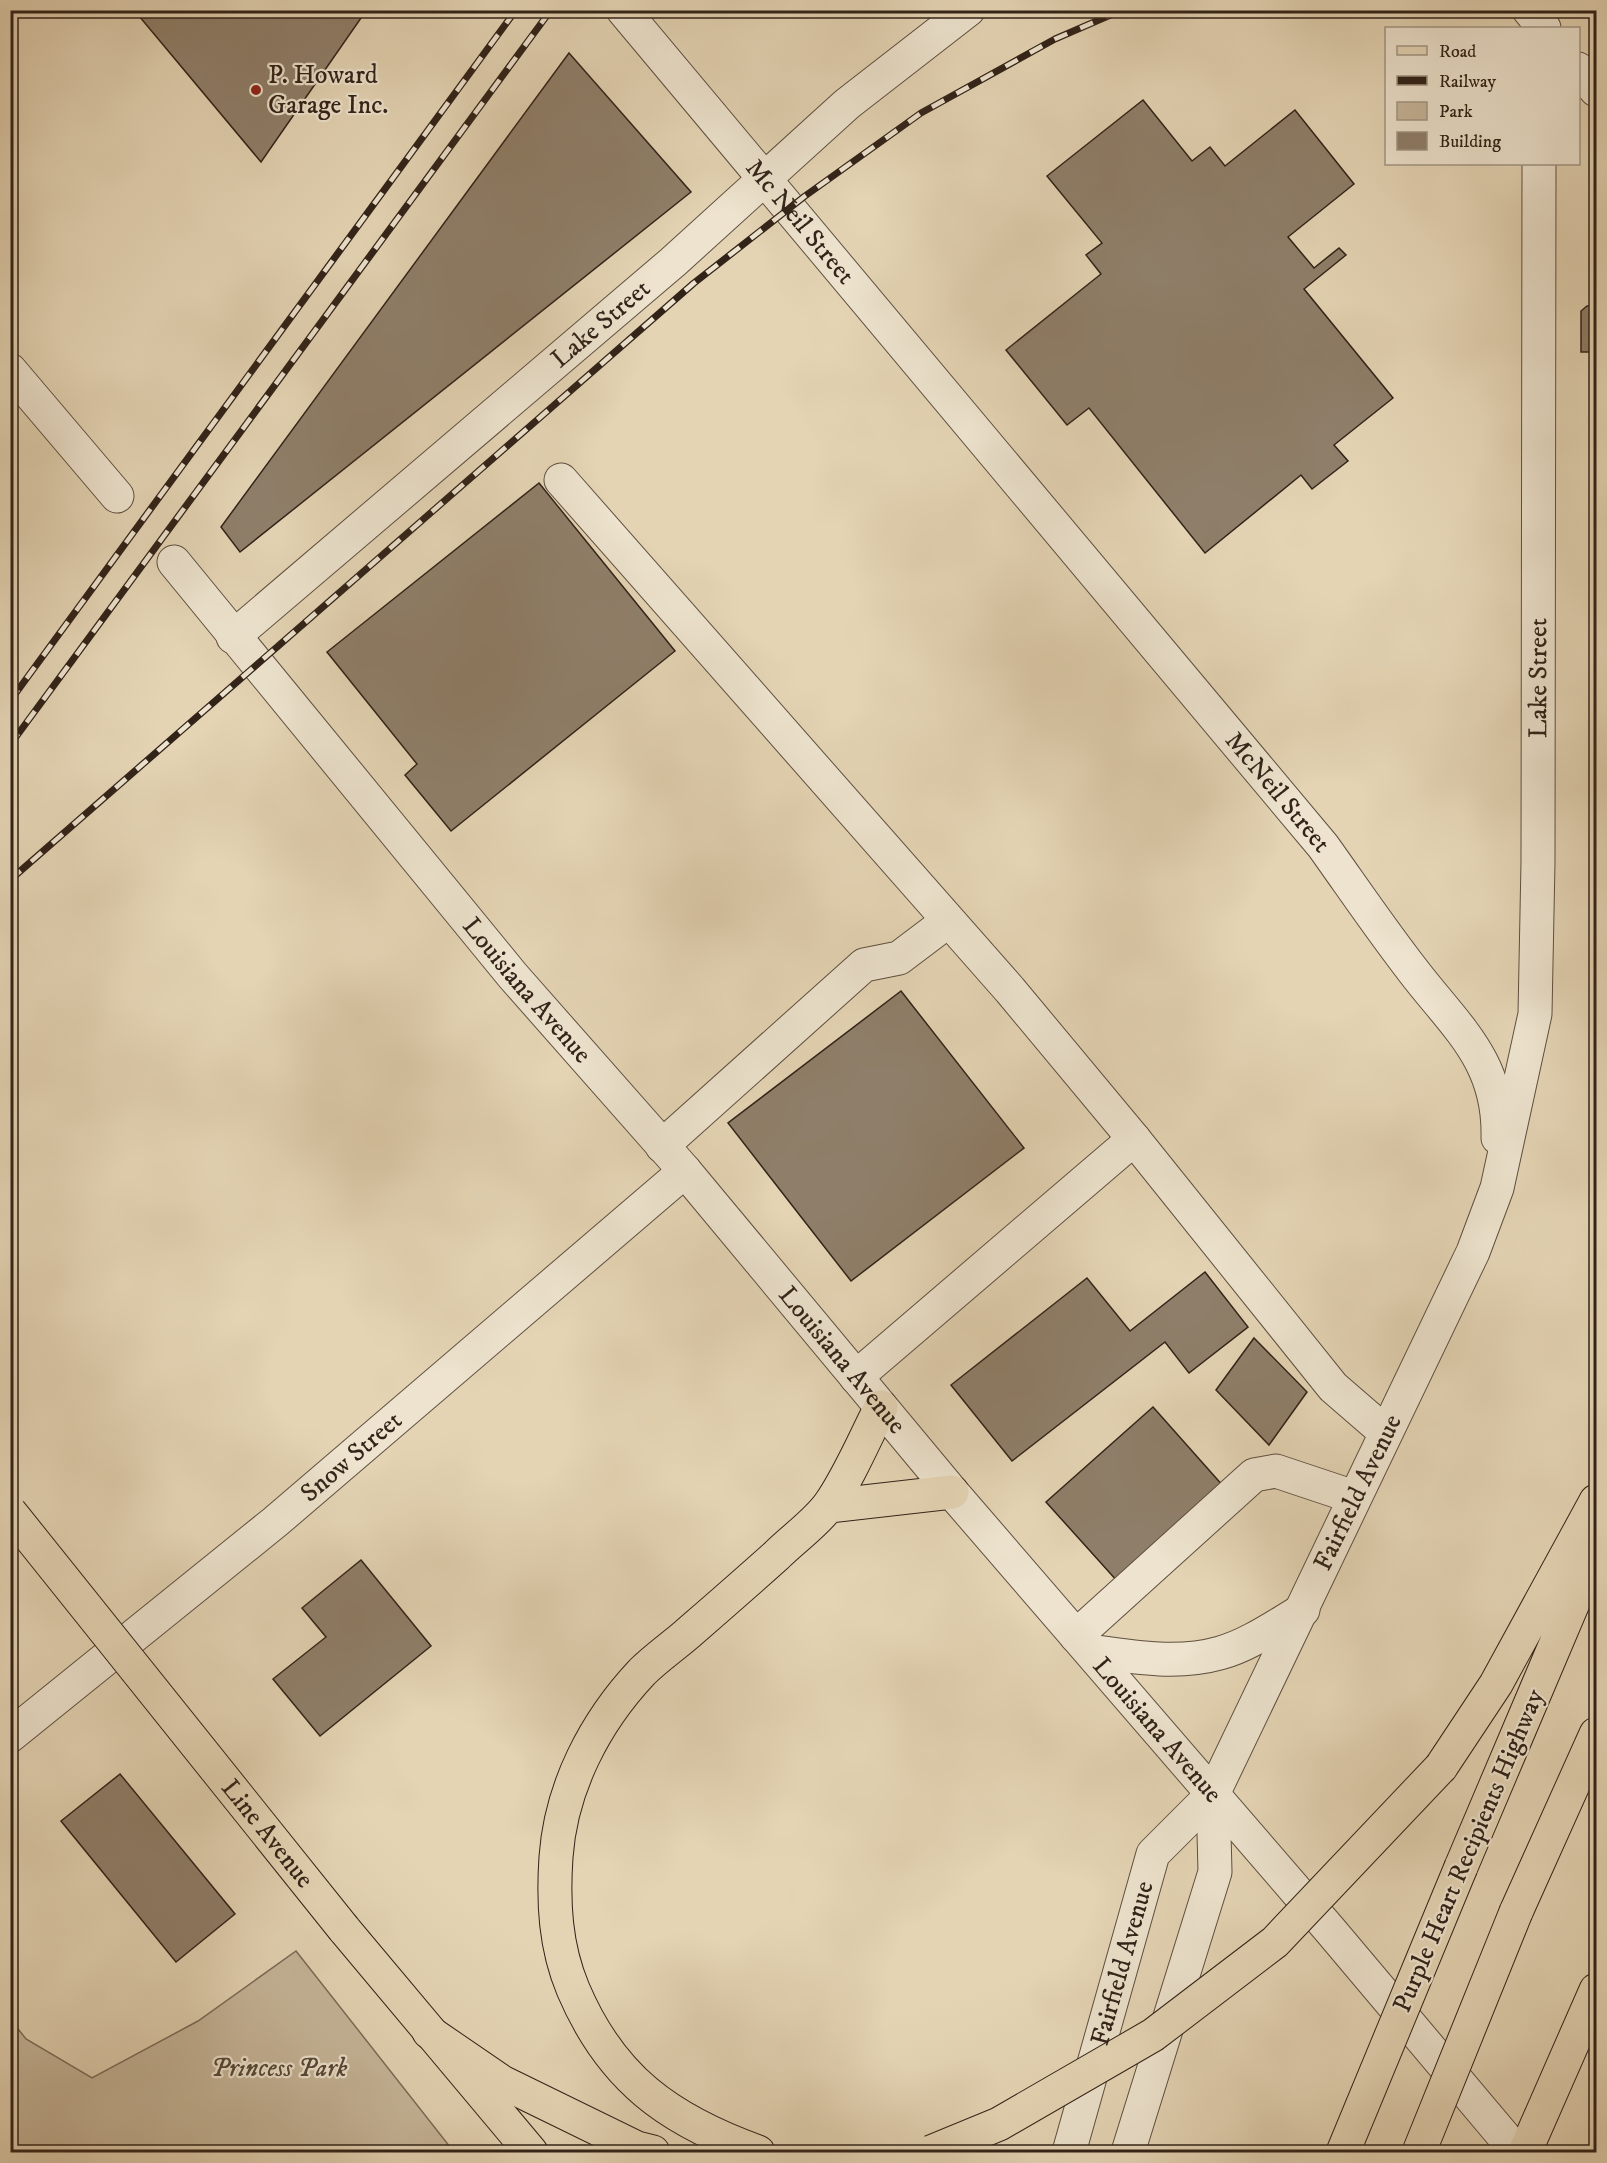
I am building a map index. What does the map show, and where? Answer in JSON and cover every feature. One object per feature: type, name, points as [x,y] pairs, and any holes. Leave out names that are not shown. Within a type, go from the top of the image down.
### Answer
[{"type":"main road","points":[[758,2152],[690,2124],[652,2098],[642,2091],[604,2046],[583,2013],[568,1976],[558,1938],[554,1898],[558,1839],[566,1802],[587,1748],[614,1707],[643,1672],[746,1584],[829,1506],[881,1407]]},
{"type":"main road","points":[[829,1506],[952,1492]]},
{"type":"main road","points":[[931,2152],[999,2124],[1153,2035],[1275,1942],[1442,1767],[1496,1684],[1596,1501]]},
{"type":"main road","name":"Line Avenue","points":[[10,1512],[344,1929],[531,2152]]},
{"type":"main road","name":"Purple Heart Recipients Highway","points":[[1343,2152],[1596,1549]]},
{"type":"main road","points":[[1419,2152],[1516,1912],[1596,1734]]},
{"type":"main road","points":[[1525,2152],[1593,1998]]},
{"type":"main road","points":[[429,2032],[502,2082],[637,2148],[653,2152]]},
{"type":"street","name":"Mc Neil Street","points":[[622,10],[975,433]]},
{"type":"street","name":"Lake Street","points":[[233,637],[673,262],[847,105],[968,10]]},
{"type":"street","points":[[1580,71],[1596,90]]},
{"type":"street","name":"Lake Street","points":[[1497,1188],[1535,1014],[1538,862],[1539,165]]},
{"type":"street","points":[[10,370],[117,496]]},
{"type":"street","name":"McNeil Street","points":[[975,433],[1323,846],[1414,973],[1463,1030],[1481,1056],[1492,1083],[1498,1122],[1497,1188]]},
{"type":"street","points":[[561,480],[1010,990],[1134,1139],[1333,1387],[1385,1432]]},
{"type":"street","name":"Louisiana Avenue","points":[[174,562],[233,637],[513,976],[685,1171],[952,1492],[1213,1794],[1517,2152]]},
{"type":"street","points":[[662,1146],[864,965],[899,958],[948,921]]},
{"type":"street","points":[[856,1377],[1134,1139]]},
{"type":"street","name":"Snow Street","points":[[10,1736],[275,1522],[685,1171]]},
{"type":"street","name":"Fairfield Avenue","points":[[1069,2152],[1153,1854],[1213,1794],[1473,1252],[1497,1188]]},
{"type":"street","points":[[1083,1644],[1254,1475],[1276,1471],[1354,1497]]},
{"type":"street","points":[[1083,1644],[1151,1658],[1200,1658],[1222,1653],[1260,1636],[1302,1610]]},
{"type":"street","name":"Fairfield Avenue","points":[[1128,2152],[1215,1872],[1213,1794]]},
{"type":"green space","name":"Princess Park","points":[[296,1951],[454,2152],[11,2152],[11,2020],[26,2039],[92,2078],[198,2021]]},
{"type":"building","name":"P. Howard Garage Inc.","points":[[134,10],[354,10],[361,18],[261,162]]},
{"type":"building","points":[[569,53],[691,192],[240,552],[221,527]]},
{"type":"building","points":[[1143,100],[1192,161],[1210,147],[1225,166],[1295,110],[1354,184],[1288,237],[1314,268],[1339,248],[1346,255],[1304,289],[1393,398],[1334,445],[1348,461],[1312,489],[1301,475],[1205,553],[1089,408],[1067,425],[1006,350],[1101,274],[1086,255],[1102,243],[1047,176]]},
{"type":"building","points":[[1587,306],[1596,306],[1596,352],[1581,352],[1581,311]]},
{"type":"building","points":[[539,483],[675,651],[451,831],[405,775],[417,764],[327,652]]},
{"type":"building","points":[[901,991],[1024,1148],[851,1281],[728,1123]]},
{"type":"building","points":[[1205,1272],[1248,1327],[1189,1373],[1165,1342],[1012,1461],[951,1385],[1087,1278],[1130,1331]]},
{"type":"building","points":[[1254,1338],[1307,1392],[1269,1445],[1216,1390]]},
{"type":"building","points":[[1153,1407],[1224,1487],[1118,1582],[1046,1502]]},
{"type":"building","points":[[361,1560],[431,1646],[320,1736],[273,1679],[326,1637],[302,1608]]},
{"type":"building","points":[[120,1774],[235,1914],[176,1962],[61,1821]]},
{"type":"railway","points":[[10,701],[516,10]]},
{"type":"railway","points":[[10,745],[551,10]]},
{"type":"railway","points":[[10,880],[694,283],[805,196],[921,113],[1055,39],[1122,10]]},
{"type":"place","name":"P. Howard Garage Inc.","points":[[256,90]]}]
